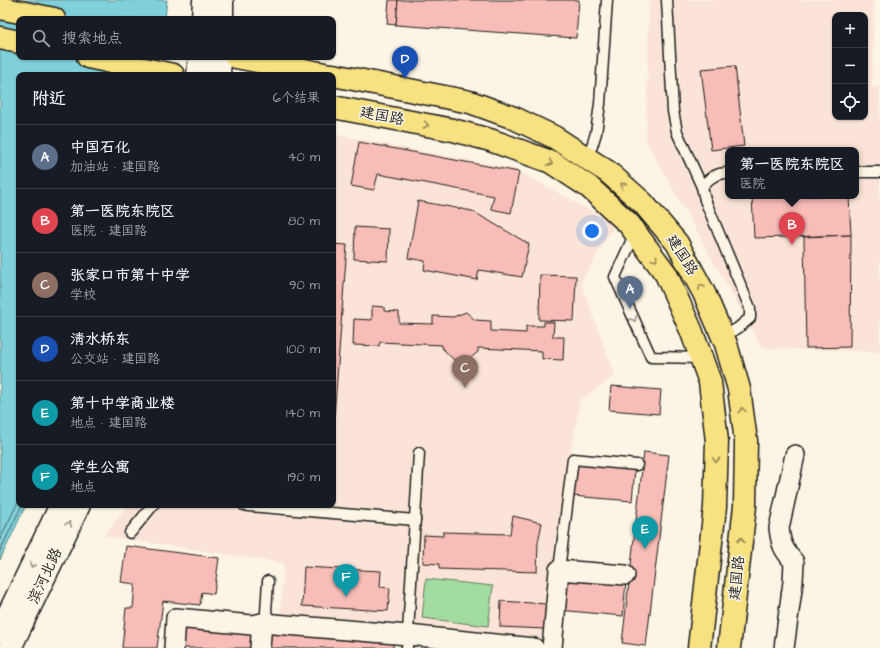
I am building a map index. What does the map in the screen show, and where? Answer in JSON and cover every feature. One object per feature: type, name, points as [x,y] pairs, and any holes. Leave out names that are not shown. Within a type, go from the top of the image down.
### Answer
[{"type":"main road","points":[[203,16],[204,0]]},
{"type":"main road","points":[[222,0],[222,16]]},
{"type":"main road","points":[[0,8],[39,16]]},
{"type":"main road","points":[[0,38],[16,41]]},
{"type":"main road","points":[[102,60],[160,72]]},
{"type":"main road","points":[[198,72],[200,60]]},
{"type":"main road","points":[[219,72],[220,60]]},
{"type":"main road","name":"建国路","points":[[252,60],[316,72]]},
{"type":"main road","name":"建国路","points":[[336,76],[470,102],[514,118],[554,137],[608,172],[643,203],[677,244],[704,293],[726,344],[739,389],[746,441],[745,506],[728,648]]},
{"type":"main road","name":"建国路","points":[[336,108],[453,130],[490,140],[551,162],[589,187],[629,224],[666,274],[691,330],[710,382],[717,440],[715,507],[699,648]]},
{"type":"main road","name":"滨河北路","points":[[0,632],[60,508]]},
{"type":"main road","name":"滨河北路","points":[[10,648],[78,508]]},
{"type":"street","points":[[784,648],[793,582],[794,562],[785,551],[780,539],[779,528],[795,455]]},
{"type":"street","points":[[552,648],[559,570],[625,575]]},
{"type":"street","points":[[174,648],[176,618],[252,625],[266,623],[534,648]]},
{"type":"street","points":[[260,648],[266,623]]},
{"type":"lane","points":[[585,157],[592,146],[596,133],[600,104],[606,0]]},
{"type":"lane","points":[[667,0],[673,111],[677,132],[702,187],[705,200],[750,308],[750,318],[738,328],[723,337]]},
{"type":"lane","points":[[859,172],[880,172]]},
{"type":"lane","points":[[702,187],[710,178],[725,173]]},
{"type":"lane","points":[[635,233],[615,277],[651,357],[702,358]]},
{"type":"lane","points":[[408,637],[419,453]]},
{"type":"lane","points":[[559,570],[573,460],[637,465]]},
{"type":"lane","points":[[130,533],[150,508]]},
{"type":"lane","points":[[272,508],[415,520]]},
{"type":"lane","points":[[266,623],[268,581]]},
{"type":"shaded area","points":[[649,0],[874,0],[872,87],[880,87],[880,352],[762,348],[646,141]]},
{"type":"shaded area","points":[[336,135],[515,169],[615,224],[581,283],[615,376],[580,400],[553,561],[546,642],[403,627],[280,617],[284,563],[104,536],[125,508],[336,508]]},
{"type":"green space","points":[[426,579],[493,586],[488,626],[422,618]]},
{"type":"water","points":[[0,0],[167,0],[165,16],[16,16],[16,60],[156,60],[153,72],[16,72],[16,508],[25,508],[0,560]]},
{"type":"building","points":[[389,0],[398,0],[396,25],[387,24]]},
{"type":"building","points":[[398,0],[579,0],[576,38],[396,25]]},
{"type":"building","points":[[735,66],[744,146],[725,147],[725,148],[711,150],[701,69]]},
{"type":"building","points":[[359,142],[519,172],[511,213],[491,209],[494,196],[378,174],[374,190],[351,186]]},
{"type":"building","points":[[752,199],[849,199],[851,235],[754,238]]},
{"type":"building","points":[[418,201],[472,211],[529,244],[522,277],[479,270],[477,280],[424,270],[425,261],[408,258]]},
{"type":"building","points":[[355,227],[389,229],[388,261],[354,259]]},
{"type":"building","points":[[851,235],[850,347],[806,348],[804,237]]},
{"type":"building","points":[[336,244],[347,245],[336,391]]},
{"type":"building","points":[[540,275],[576,276],[574,321],[539,320]]},
{"type":"building","points":[[372,306],[384,307],[384,311],[399,312],[399,323],[433,324],[433,316],[453,317],[466,312],[475,320],[491,321],[491,331],[526,333],[526,326],[544,326],[544,322],[554,322],[553,337],[564,337],[563,360],[542,359],[542,351],[478,348],[478,352],[468,360],[454,360],[442,348],[442,345],[380,342],[379,346],[353,345],[354,319],[372,320]]},
{"type":"building","points":[[611,386],[661,390],[659,414],[609,410]]},
{"type":"building","points":[[644,452],[669,455],[646,646],[622,643]]},
{"type":"building","points":[[575,464],[635,469],[632,501],[572,496]]},
{"type":"building","points":[[513,516],[542,523],[538,542],[537,572],[439,569],[439,564],[423,563],[424,535],[443,536],[443,532],[510,534]]},
{"type":"building","points":[[126,546],[219,558],[214,594],[202,592],[200,605],[163,601],[157,648],[122,648],[126,608],[133,608],[135,584],[121,582]]},
{"type":"building","points":[[304,567],[381,571],[380,587],[390,588],[388,611],[302,606]]},
{"type":"building","points":[[562,575],[626,581],[623,616],[559,610]]},
{"type":"building","points":[[501,601],[547,604],[545,629],[500,627]]},
{"type":"building","points":[[182,622],[252,629],[250,648],[179,648]]},
{"type":"building","points":[[269,629],[393,639],[393,648],[268,648]]},
{"type":"place","name":"清水桥东","points":[[405,79]]},
{"type":"place","name":"第一医院东院区","points":[[792,245]]},
{"type":"place","name":"中国石化","points":[[630,309]]},
{"type":"place","name":"张家口市第十中学","points":[[465,388]]},
{"type":"place","name":"第十中学商业楼","points":[[645,549]]},
{"type":"place","name":"学生公寓","points":[[346,597]]}]
